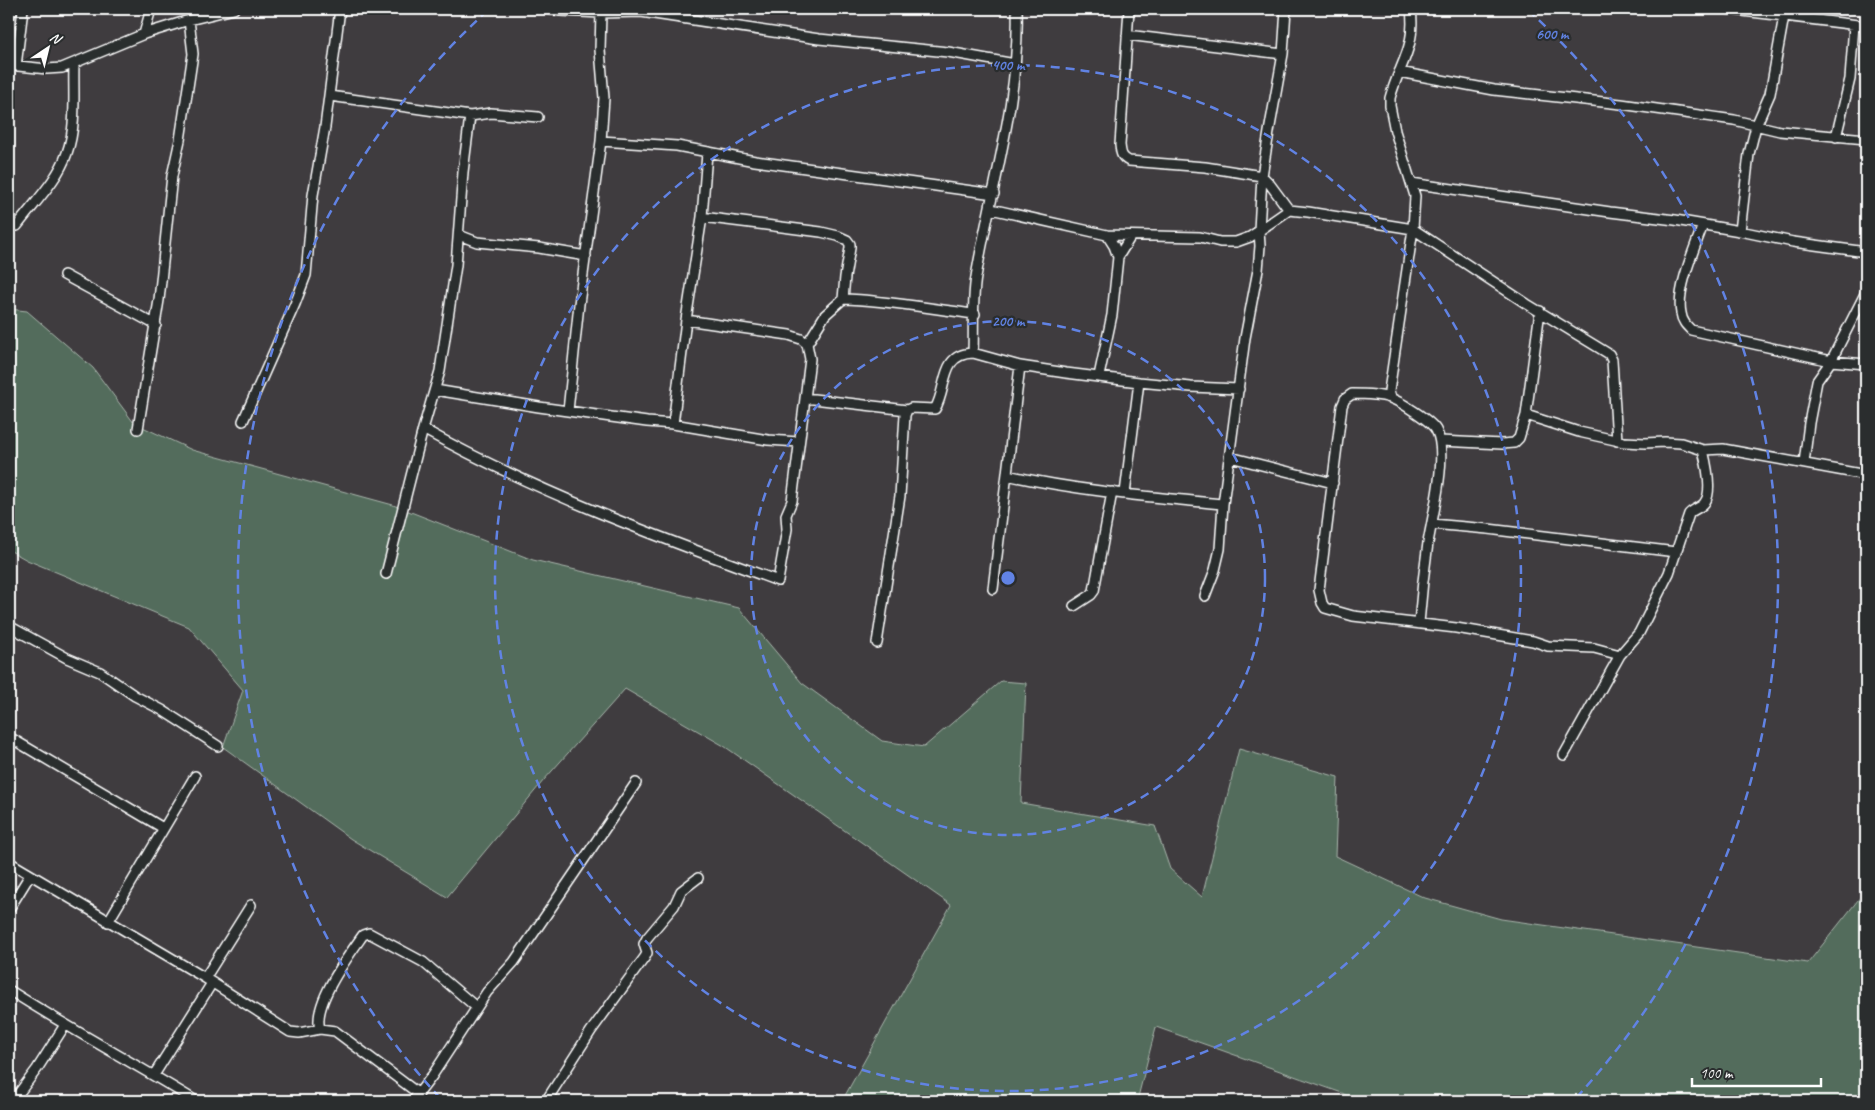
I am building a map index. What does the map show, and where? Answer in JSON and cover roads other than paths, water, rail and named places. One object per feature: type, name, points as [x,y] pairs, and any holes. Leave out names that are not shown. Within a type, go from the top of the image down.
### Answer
[{"type":"street","points":[[23,9],[12,66],[47,69],[62,68],[74,64],[144,34],[234,9]]},
{"type":"street","points":[[144,34],[151,9]]},
{"type":"street","points":[[243,421],[306,275],[313,195],[330,96],[340,9]]},
{"type":"street","points":[[549,9],[601,13],[638,10],[819,39],[948,52],[1015,64]]},
{"type":"street","points":[[973,353],[976,279],[1008,117],[1015,64],[1017,9]]},
{"type":"street","points":[[1129,9],[1120,145],[1124,158],[1129,161],[1205,167],[1262,176],[1289,210]]},
{"type":"street","points":[[1205,596],[1220,550],[1223,504],[1251,300],[1259,262],[1262,176],[1268,132],[1283,54],[1286,9]]},
{"type":"street","points":[[1391,398],[1389,391],[1413,229],[1415,196],[1390,106],[1390,98],[1410,45],[1413,32],[1411,9]]},
{"type":"street","points":[[1726,9],[1866,26]]},
{"type":"street","points":[[568,411],[601,142],[604,98],[600,50],[601,13]]},
{"type":"street","points":[[1740,231],[1748,163],[1756,126],[1770,94],[1779,34],[1784,16]]},
{"type":"street","points":[[138,429],[156,325],[172,176],[180,140],[193,54],[189,20]]},
{"type":"street","points":[[1836,137],[1850,79],[1854,24]]},
{"type":"street","points":[[1127,34],[1283,54]]},
{"type":"street","points":[[17,226],[57,173],[67,153],[72,128],[74,64]]},
{"type":"street","points":[[1399,72],[1494,90],[1621,104],[1734,120],[1780,130],[1866,139]]},
{"type":"street","points":[[330,96],[470,116],[491,113],[538,117]]},
{"type":"street","points":[[386,574],[423,429],[440,371],[459,235],[463,172],[470,116]]},
{"type":"street","points":[[601,142],[656,144],[755,162],[994,194]]},
{"type":"street","points":[[673,424],[686,320],[702,217],[707,153]]},
{"type":"street","points":[[1412,183],[1703,225],[1793,242],[1866,252]]},
{"type":"street","points":[[991,209],[1107,235],[1200,238],[1220,242],[1236,242],[1259,230],[1289,210],[1413,229],[1609,354],[1612,360],[1617,441]]},
{"type":"street","points":[[702,217],[821,232],[846,240],[850,244],[843,299],[825,315],[807,344]]},
{"type":"street","points":[[1703,225],[1683,285],[1680,312],[1684,323],[1691,330],[1831,361],[1866,364]]},
{"type":"street","points":[[459,235],[477,242],[539,248],[586,256]]},
{"type":"street","points":[[1107,235],[1118,257]]},
{"type":"street","points":[[1100,376],[1112,315],[1118,257],[1131,236]]},
{"type":"street","points":[[64,275],[156,325]]},
{"type":"street","points":[[1804,463],[1817,381],[1831,361],[1866,292]]},
{"type":"street","points":[[843,299],[872,300],[975,314]]},
{"type":"street","points":[[1440,440],[1502,444],[1514,443],[1519,438],[1526,415],[1540,311]]},
{"type":"street","points":[[423,429],[505,471],[612,518],[778,580],[787,529],[786,515],[792,501],[810,359],[807,344],[801,339],[789,335],[686,320]]},
{"type":"street","points":[[805,398],[908,410],[911,408],[935,409],[948,367],[952,360],[965,353],[973,353],[1020,366],[1139,382],[1239,389]]},
{"type":"street","points":[[993,588],[1020,366]]},
{"type":"street","points":[[1125,493],[1139,382]]},
{"type":"street","points":[[435,390],[568,411],[673,424],[768,440],[799,442]]},
{"type":"street","points":[[1419,623],[1441,453],[1440,440],[1437,431],[1432,425],[1391,398],[1352,394],[1345,399],[1342,406],[1319,590],[1325,608],[1353,616],[1465,629],[1533,641],[1548,646],[1594,648],[1620,655]]},
{"type":"street","points":[[877,643],[900,496],[905,415],[908,410]]},
{"type":"street","points":[[1526,415],[1579,432],[1617,441],[1646,444],[1681,443],[1703,450],[1723,449],[1866,475]]},
{"type":"street","points":[[1564,755],[1620,655],[1639,633],[1669,573],[1689,514],[1705,502],[1708,473],[1703,450]]},
{"type":"street","points":[[1230,457],[1333,484]]},
{"type":"street","points":[[1007,475],[1038,482],[1112,492],[1223,504]]},
{"type":"street","points":[[1074,606],[1091,595],[1094,590],[1112,492]]},
{"type":"street","points":[[1432,524],[1676,552]]},
{"type":"street","points":[[9,626],[67,658],[100,672],[135,696],[162,710],[218,746]]},
{"type":"street","points":[[9,737],[163,828]]},
{"type":"street","points":[[108,922],[195,776]]},
{"type":"street","points":[[9,862],[209,980],[290,1032],[299,1033],[320,1028],[335,1031],[416,1098],[487,992],[514,962],[636,783]]},
{"type":"street","points":[[9,909],[30,875]]},
{"type":"street","points":[[546,1101],[591,1031],[646,957],[644,944],[647,938],[674,906],[681,891],[698,878]]},
{"type":"street","points":[[154,1075],[251,905]]},
{"type":"street","points":[[320,1028],[318,1018],[332,979],[363,934],[369,933],[423,962],[476,1008]]},
{"type":"street","points":[[9,990],[65,1025],[196,1101]]},
{"type":"street","points":[[13,1101],[65,1025]]}]
